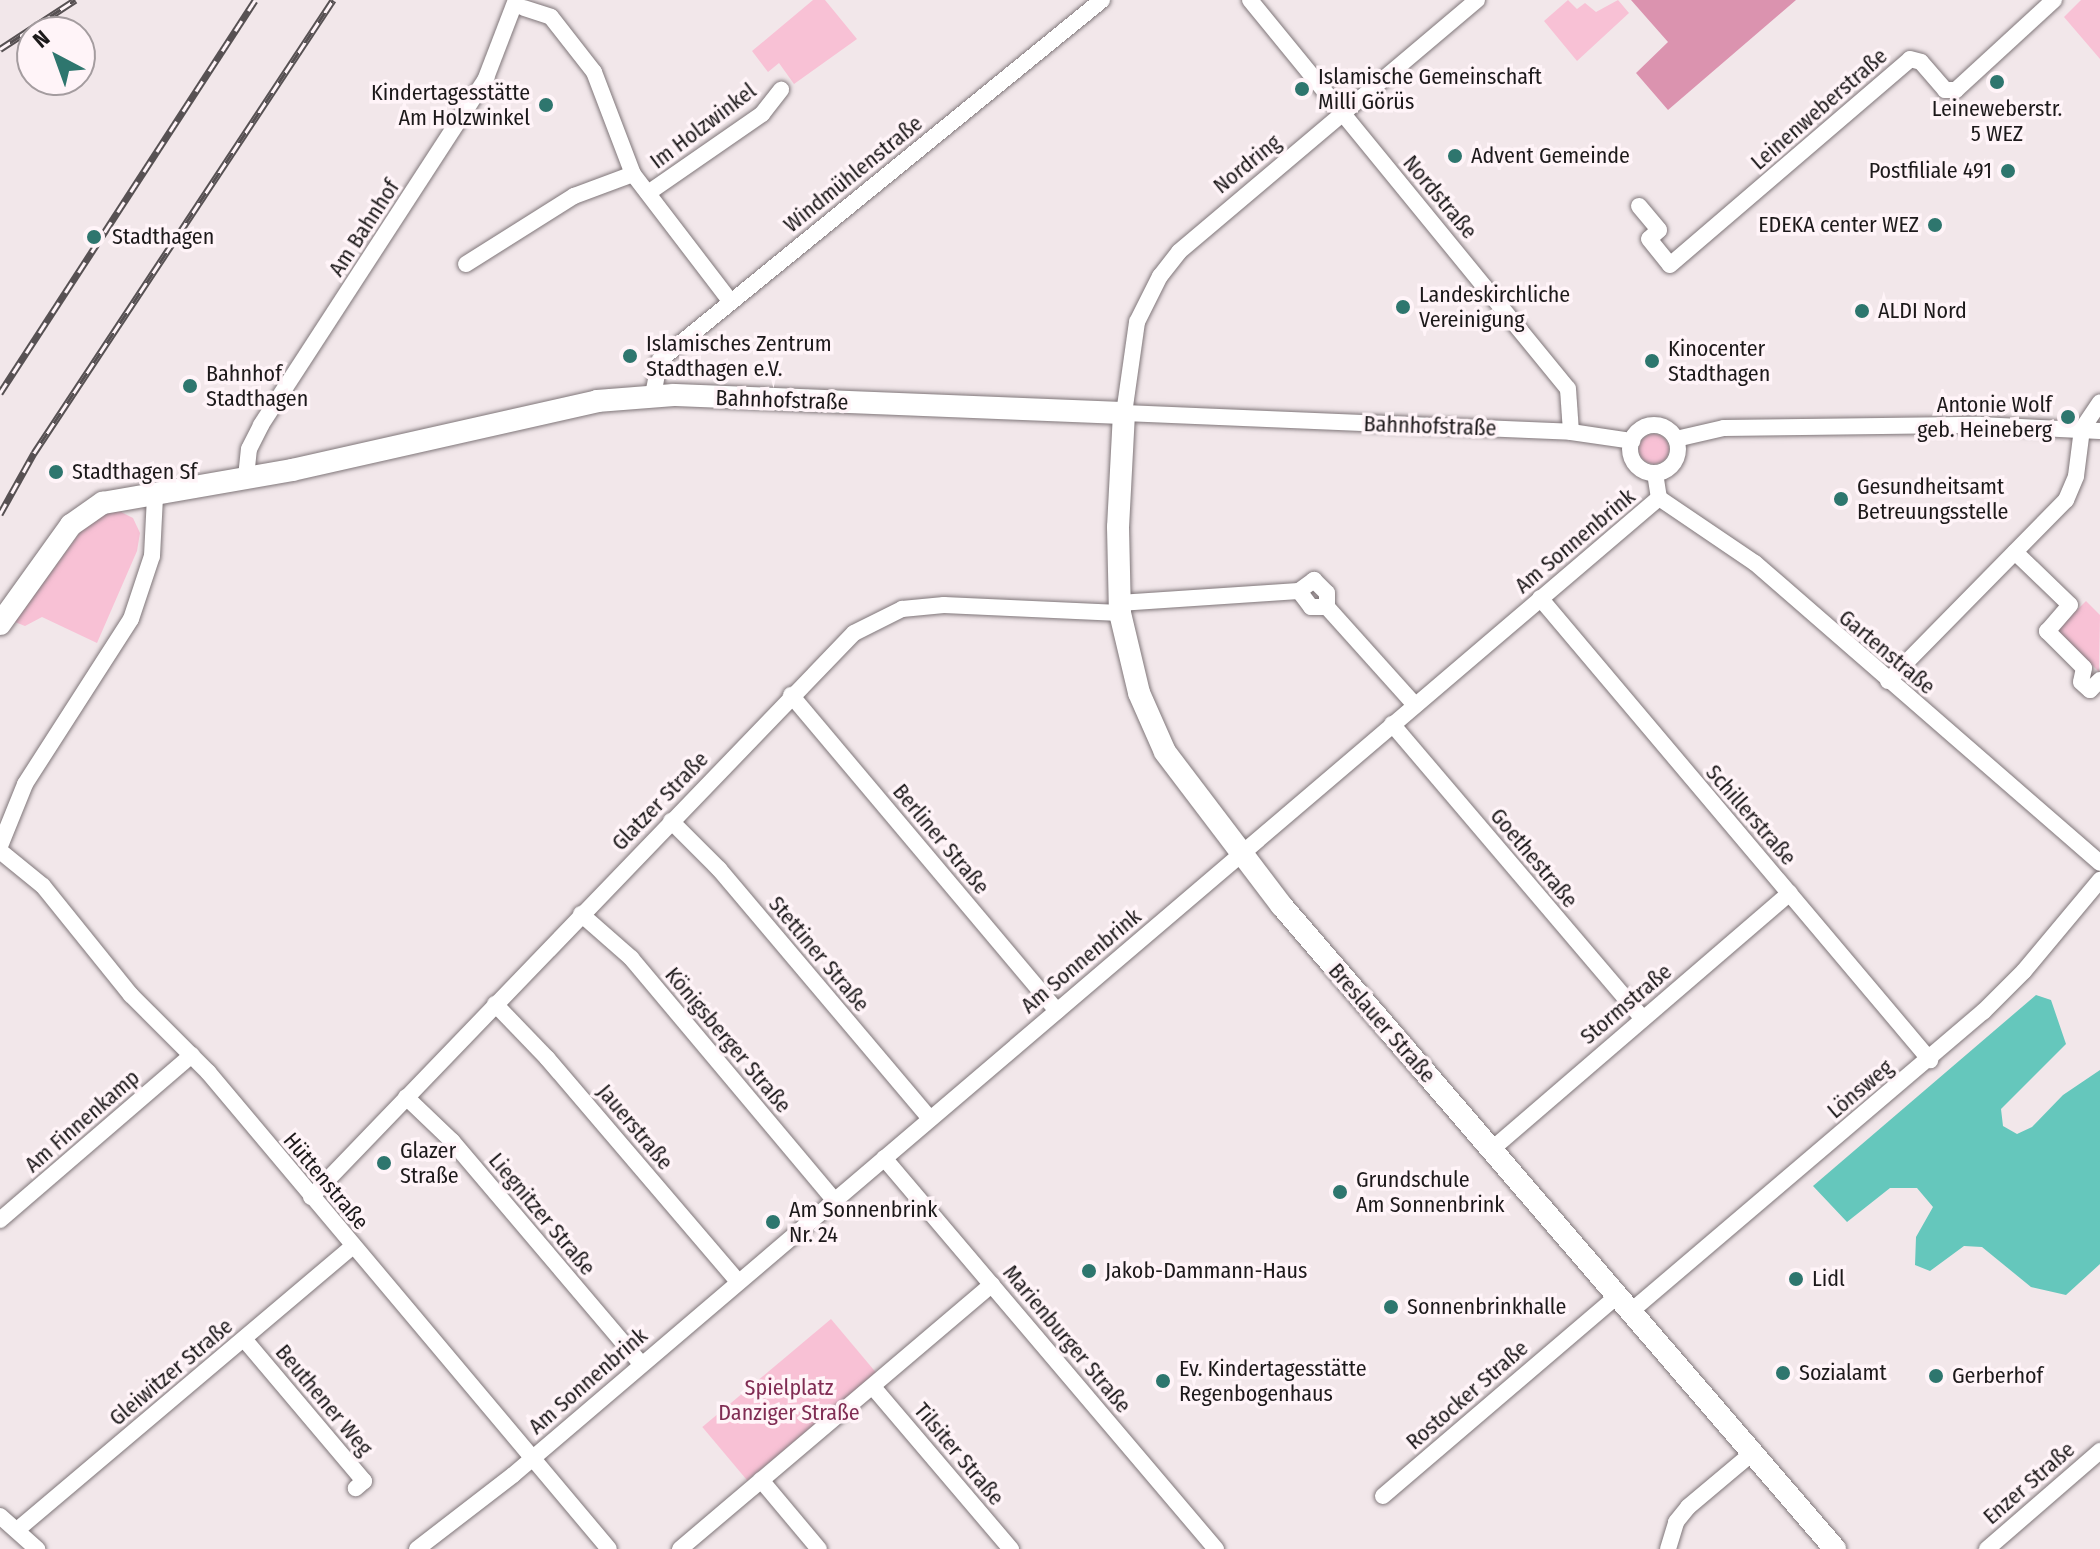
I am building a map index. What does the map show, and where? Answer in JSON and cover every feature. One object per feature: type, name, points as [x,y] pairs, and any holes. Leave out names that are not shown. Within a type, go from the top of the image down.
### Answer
[{"type":"main road","name":"Bahnhofstraße","points":[[0,624],[85,512],[115,500],[155,496],[597,401],[653,395],[1124,413]]},
{"type":"main road","name":"Breslauer Straße","points":[[1124,413],[1120,608],[1139,693],[1157,737],[1240,855],[1750,1455],[1835,1549]]},
{"type":"street","name":"Windmühlenstraße","points":[[653,395],[660,360],[1102,0]]},
{"type":"street","name":"Nordstraße","points":[[1250,0],[1568,389],[1571,432]]},
{"type":"street","name":"Nordring","points":[[1124,413],[1137,322],[1160,276],[1201,230],[1343,115],[1477,0]]},
{"type":"street","name":"Leinenweberstraße","points":[[1639,206],[1659,230],[1649,239],[1670,265],[1910,59],[1921,62],[1945,90],[1956,90],[2054,0]]},
{"type":"street","name":"Im Holzwinkel","points":[[520,4],[551,17],[594,72],[633,174],[731,302]]},
{"type":"street","name":"Am Bahnhof","points":[[246,477],[249,449],[261,425],[486,78],[520,4]]},
{"type":"street","name":"Im Holzwinkel","points":[[648,193],[762,114],[781,90]]},
{"type":"street","name":"Im Holzwinkel","points":[[466,264],[551,208],[633,174]]},
{"type":"street","points":[[1888,681],[2066,500],[2076,476],[2082,429],[2100,402]]},
{"type":"street","name":"Bahnhofstraße","points":[[1124,413],[1571,432],[1632,441]]},
{"type":"street","points":[[1655,473],[1635,463],[1632,441],[1642,429],[1657,426],[1676,439],[1724,428],[2100,431]]},
{"type":"street","points":[[1655,473],[1675,462],[1676,439]]},
{"type":"street","points":[[1655,473],[1659,498]]},
{"type":"street","points":[[0,848],[25,784],[131,619],[152,556],[155,496]]},
{"type":"street","name":"Am Sonnenbrink","points":[[417,1549],[532,1457],[1659,498]]},
{"type":"street","name":"Gartenstraße","points":[[1659,498],[1755,563],[2100,863]]},
{"type":"street","points":[[2015,552],[2070,605],[2047,631],[2084,668],[2081,682],[2090,690],[2100,680]]},
{"type":"street","name":"Glatzer Straße","points":[[311,1197],[791,695],[854,633],[902,609],[944,605],[1120,608],[1299,591],[1311,607],[1327,607],[1415,705]]},
{"type":"street","name":"Schillerstraße","points":[[1540,598],[1930,1060]]},
{"type":"street","name":"Berliner Straße","points":[[791,695],[1057,1011]]},
{"type":"street","name":"Goethestraße","points":[[1392,724],[1643,1019]]},
{"type":"street","name":"Stettiner Straße","points":[[671,821],[719,869],[930,1119]]},
{"type":"street","name":"Hüttenstraße","points":[[0,848],[43,886],[131,995],[192,1055],[609,1549]]},
{"type":"street","name":"Lönsweg","points":[[1622,1305],[1930,1060],[2024,971],[2100,880]]},
{"type":"street","name":"Stormstraße","points":[[1491,1150],[1790,893]]},
{"type":"street","name":"Königsberger Straße","points":[[581,914],[631,958],[834,1200]]},
{"type":"street","name":"Jauerstraße","points":[[495,1004],[547,1058],[738,1282]]},
{"type":"street","name":"Am Finnenkamp","points":[[0,1220],[192,1055]]},
{"type":"street","name":"Liegnitzer Straße","points":[[406,1097],[452,1141],[641,1364]]},
{"type":"street","name":"Marienburger Straße","points":[[884,1158],[1216,1549]]},
{"type":"street","name":"Gleiwitzer Straße","points":[[17,1530],[353,1246]]},
{"type":"street","points":[[680,1549],[992,1284]]},
{"type":"street","name":"Rostocker Straße","points":[[1383,1496],[1622,1305]]},
{"type":"street","name":"Beuthener Weg","points":[[244,1339],[364,1481],[356,1488]]},
{"type":"street","name":"Tilsiter Straße","points":[[873,1387],[1011,1549]]},
{"type":"street","name":"Enzer Straße","points":[[1987,1549],[2100,1451]]},
{"type":"street","points":[[1668,1549],[1676,1522],[1688,1507],[1750,1455]]},
{"type":"street","points":[[761,1480],[819,1549]]},
{"type":"street","points":[[0,1516],[37,1549]]},
{"type":"green space","points":[[813,0],[825,0],[857,39],[794,84],[779,63],[768,72],[752,51]]},
{"type":"green space","points":[[1568,0],[1577,9],[1585,3],[1596,12],[1618,0],[1629,13],[1577,61],[1544,21]]},
{"type":"green space","points":[[2081,0],[2100,0],[2100,59],[2064,17]]},
{"type":"green space","points":[[1654,434],[1660,435],[1668,443],[1668,455],[1660,463],[1654,464],[1648,463],[1640,455],[1639,449],[1640,443],[1648,435]]},
{"type":"green space","points":[[115,509],[133,518],[140,533],[137,551],[97,643],[42,617],[25,626],[15,622],[86,524]]},
{"type":"green space","points":[[2086,601],[2100,615],[2099,672],[2057,630]]},
{"type":"green space","name":"Spielplatz Danziger Straße","points":[[831,1319],[876,1373],[747,1481],[702,1427]]},
{"type":"shaded area","points":[[1631,0],[1796,0],[1668,110],[1636,73],[1668,42]]},
{"type":"water","points":[[2036,995],[2051,1000],[2066,1044],[2001,1109],[2003,1126],[2017,1134],[2032,1127],[2063,1095],[2100,1070],[2100,1264],[2066,1295],[2031,1287],[1982,1247],[1964,1246],[1930,1271],[1915,1265],[1916,1237],[1933,1207],[1917,1188],[1890,1188],[1847,1222],[1813,1186]]},
{"type":"railway","points":[[0,49],[75,0]]},
{"type":"railway","points":[[0,393],[255,0]]},
{"type":"railway","points":[[0,514],[34,453],[333,0]]},
{"type":"place","name":"Leineweberstr. 5 WEZ","points":[[1997,82]]},
{"type":"place","name":"Islamische Gemeinschaft Milli Görüs","points":[[1302,89]]},
{"type":"place","name":"Kindertagesstätte Am Holzwinkel","points":[[546,105]]},
{"type":"place","name":"Advent Gemeinde","points":[[1455,156]]},
{"type":"place","name":"Postfiliale 491","points":[[2008,171]]},
{"type":"place","name":"EDEKA center WEZ","points":[[1935,225]]},
{"type":"place","name":"Stadthagen","points":[[94,237]]},
{"type":"place","name":"Landeskirchliche Vereinigung","points":[[1403,307]]},
{"type":"place","name":"ALDI Nord","points":[[1862,311]]},
{"type":"place","name":"Islamisches Zentrum Stadthagen e.V.","points":[[630,356]]},
{"type":"place","name":"Kinocenter Stadthagen","points":[[1652,361]]},
{"type":"place","name":"Bahnhof Stadthagen","points":[[190,386]]},
{"type":"place","name":"Antonie Wolf geb. Heineberg","points":[[2068,417]]},
{"type":"place","name":"Stadthagen Sf","points":[[56,472]]},
{"type":"place","name":"Gesundheitsamt Betreuungsstelle","points":[[1841,499]]},
{"type":"place","name":"Glazer Straße","points":[[384,1163]]},
{"type":"place","name":"Grundschule Am Sonnenbrink","points":[[1340,1192]]},
{"type":"place","name":"Am Sonnenbrink Nr. 24","points":[[773,1222]]},
{"type":"place","name":"Jakob-Dammann-Haus","points":[[1089,1271]]},
{"type":"place","name":"Lidl","points":[[1796,1279]]},
{"type":"place","name":"Sonnenbrinkhalle","points":[[1391,1307]]},
{"type":"place","name":"Sozialamt","points":[[1783,1373]]},
{"type":"place","name":"Gerberhof","points":[[1936,1376]]},
{"type":"place","name":"Ev. Kindertagesstätte Regenbogenhaus","points":[[1163,1381]]}]
